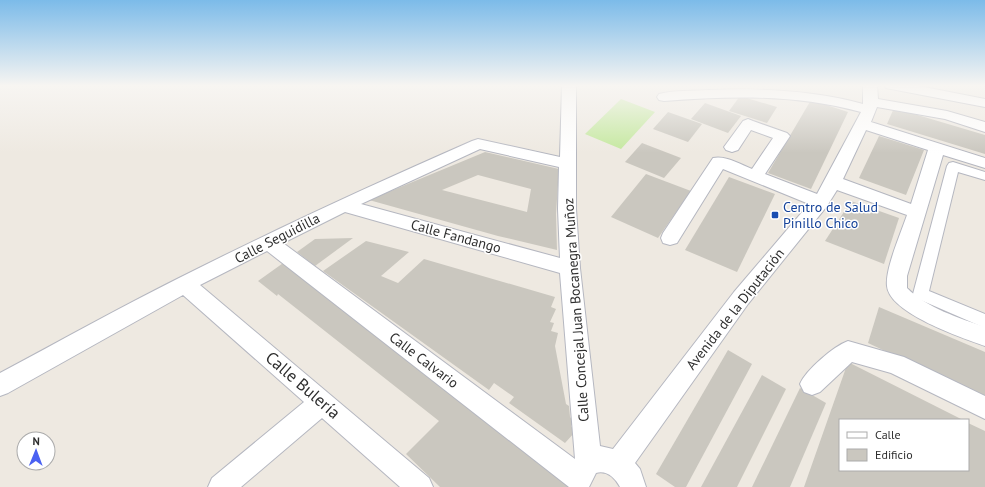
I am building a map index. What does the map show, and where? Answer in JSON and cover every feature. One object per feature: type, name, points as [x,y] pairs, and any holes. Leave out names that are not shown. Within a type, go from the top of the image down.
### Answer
[{"type":"street","name":"Calle Concejal Juan Bocanegra Muñoz","points":[[569,108],[567,209],[582,476]]},
{"type":"street","name":"Avenida de la Diputación","points":[[618,464],[741,298],[821,202],[833,182],[867,108]]},
{"type":"street","points":[[872,108],[937,148],[985,163]]},
{"type":"street","points":[[890,108],[947,115],[985,127]]},
{"type":"street","points":[[732,147],[748,124],[782,136],[755,176]]},
{"type":"street","name":"Calle Seguidilla","points":[[0,385],[185,284],[268,242],[343,205],[478,144],[568,164]]},
{"type":"street","points":[[937,148],[897,276],[898,290],[906,300],[928,312],[985,338]]},
{"type":"street","points":[[670,238],[720,162],[821,202]]},
{"type":"street","points":[[985,176],[953,166],[921,294],[985,321]]},
{"type":"street","points":[[833,182],[916,212]]},
{"type":"street","name":"Calle Fandango","points":[[343,205],[570,268]]},
{"type":"street","name":"Calle Calvario","points":[[268,242],[582,476]]},
{"type":"street","name":"Calle Bulería","points":[[185,284],[420,487]]},
{"type":"street","points":[[812,384],[848,351],[896,364],[985,408]]},
{"type":"street","points":[[221,487],[322,402]]},
{"type":"street","points":[[582,476],[603,459],[618,464],[630,476],[633,487]]},
{"type":"green space","points":[[612,108],[644,108],[655,112],[621,149],[585,134]]},
{"type":"building","points":[[701,108],[718,108],[741,116],[728,133],[691,119]]},
{"type":"building","points":[[731,108],[777,108],[767,123],[729,111]]},
{"type":"building","points":[[806,108],[835,108],[848,112],[811,189],[768,173]]},
{"type":"building","points":[[894,108],[985,135],[985,154],[887,124]]},
{"type":"building","points":[[668,112],[702,124],[688,142],[653,129]]},
{"type":"building","points":[[879,136],[924,150],[906,195],[859,178]]},
{"type":"building","points":[[642,143],[681,158],[664,178],[625,162]]},
{"type":"building","points":[[485,152],[559,169],[556,214],[557,250],[498,236],[369,200]],"holes":[[[478,175],[531,189],[527,212],[442,190]]]},
{"type":"building","points":[[646,174],[691,191],[658,238],[611,217]]},
{"type":"building","points":[[729,177],[775,194],[737,272],[685,250]]},
{"type":"building","points":[[851,201],[899,218],[884,264],[825,241]]},
{"type":"building","points":[[353,238],[315,266],[297,252],[315,239]]},
{"type":"building","points":[[366,241],[409,252],[381,276],[398,283],[424,259],[555,297],[551,307],[556,309],[550,322],[554,323],[551,331],[558,333],[555,346],[566,404],[569,406],[570,417],[574,422],[571,426],[575,432],[565,443],[509,403],[514,397],[494,383],[489,390],[323,271]]},
{"type":"building","points":[[286,261],[572,487],[440,487],[406,454],[439,421],[278,294],[277,296],[258,281]]},
{"type":"building","points":[[879,307],[985,352],[985,398],[868,343]]},
{"type":"building","points":[[728,350],[752,364],[686,487],[675,487],[656,474]]},
{"type":"building","points":[[848,362],[961,419],[839,419],[839,471],[969,471],[969,423],[985,431],[985,487],[804,487]]},
{"type":"building","points":[[762,375],[786,389],[737,487],[701,487]]},
{"type":"building","points":[[800,388],[826,403],[790,487],[752,487]]},
{"type":"place","name":"Centro de Salud Pinillo Chico","points":[[775,215]]}]
